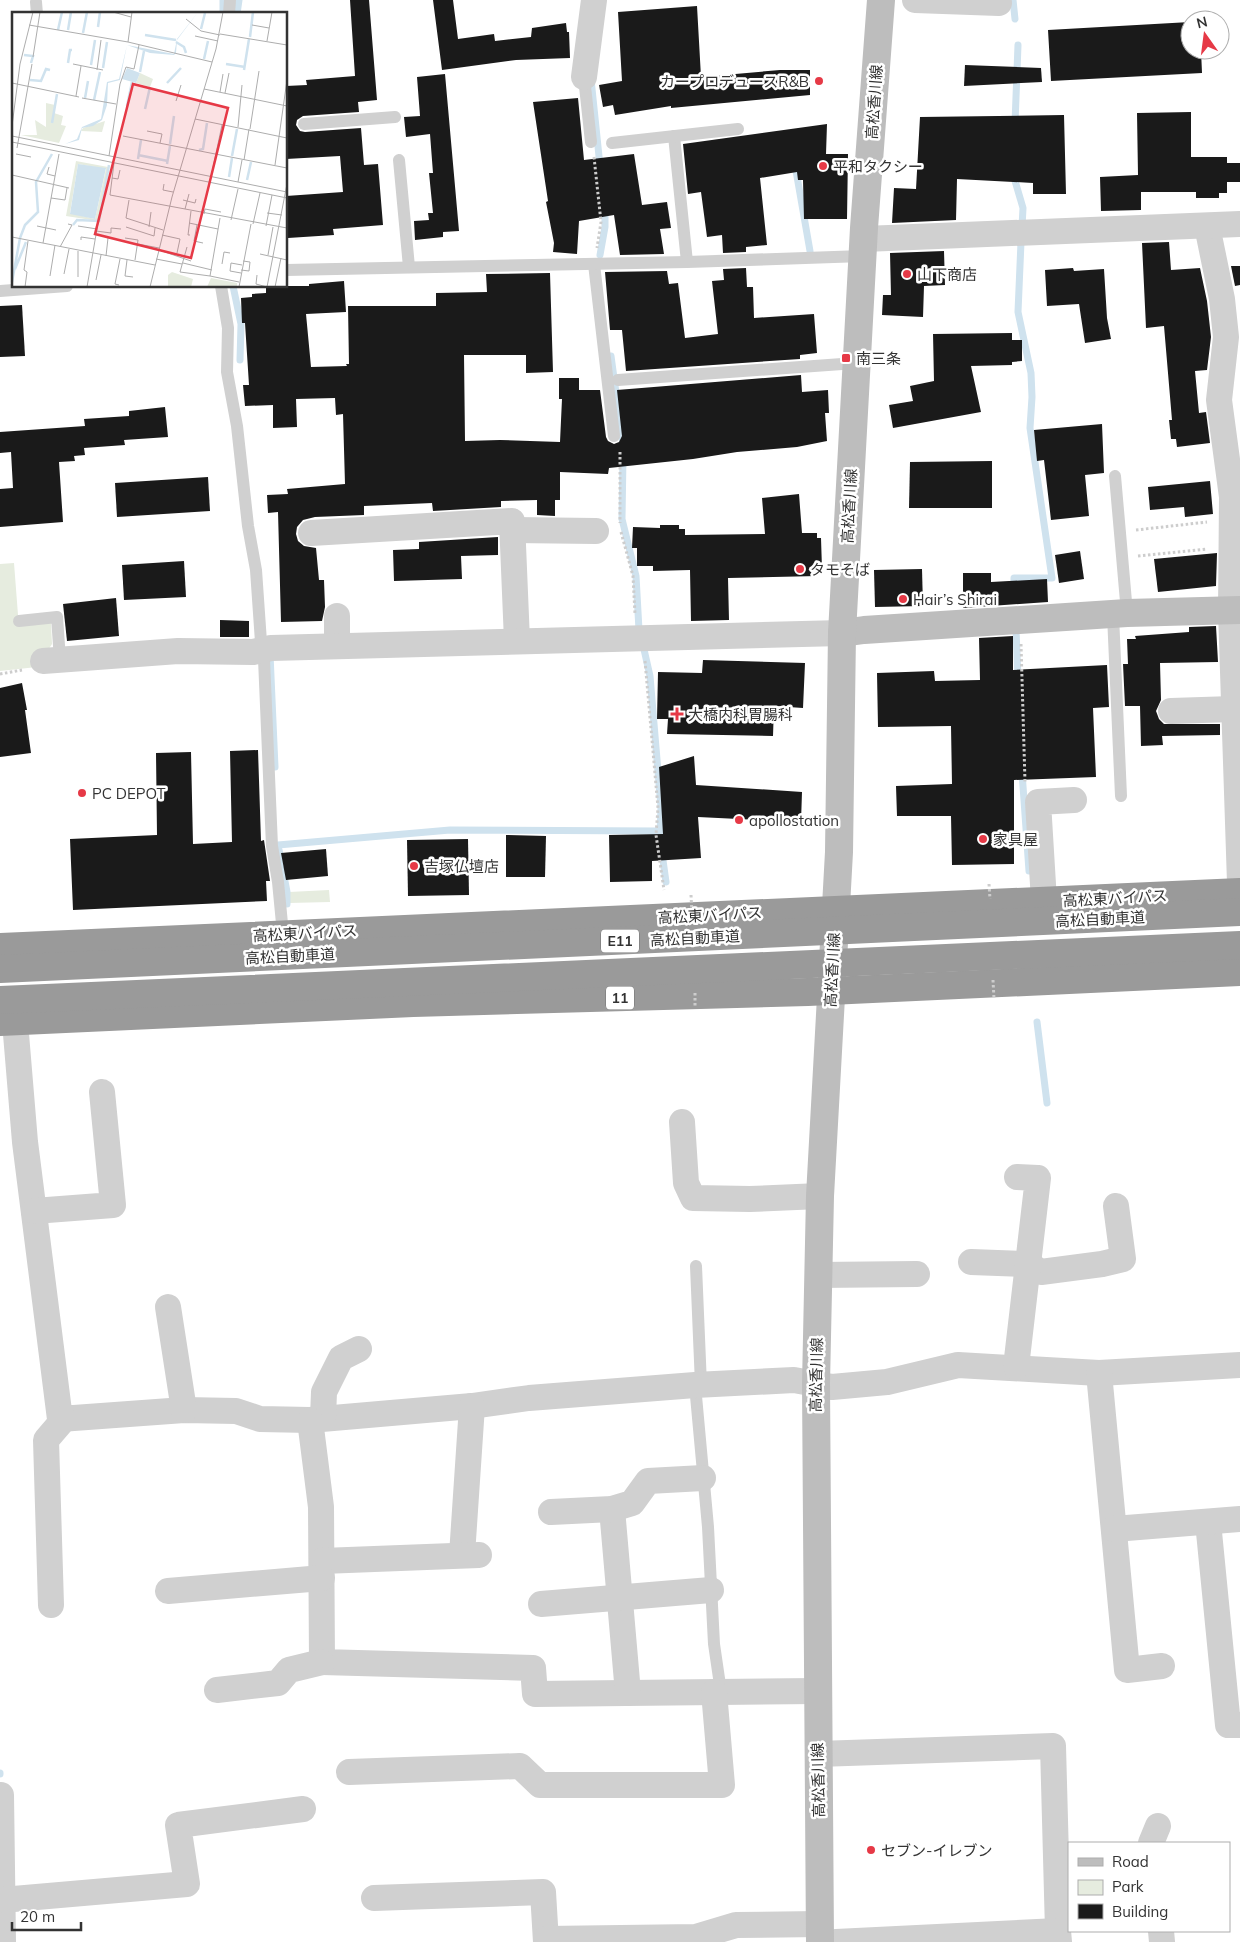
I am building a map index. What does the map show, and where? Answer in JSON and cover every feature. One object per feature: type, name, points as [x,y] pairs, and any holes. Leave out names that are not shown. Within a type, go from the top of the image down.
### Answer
[{"type":"highway","name":"高松東バイパス","points":[[0,947],[1240,892]]},
{"type":"highway","name":"高松自動車道","points":[[0,969],[1240,912]]},
{"type":"highway","name":"高松自動車道","points":[[5,1015],[1240,945]]},
{"type":"highway","name":"11","points":[[5,1015],[831,991],[1240,972]]},
{"type":"main road","name":"高松香川線","points":[[825,1936],[817,1691],[816,1384],[820,1196],[839,842],[842,633],[856,363],[881,0]]},
{"type":"main road","points":[[842,633],[1120,614],[1236,611]]},
{"type":"street","points":[[584,77],[594,0]]},
{"type":"street","points":[[915,0],[999,4]]},
{"type":"street","points":[[864,247],[1240,224]]},
{"type":"street","points":[[1207,226],[1222,299],[1226,337],[1219,400],[1221,425],[1231,477],[1233,519],[1232,547],[1236,611],[1233,709],[1240,883]]},
{"type":"street","points":[[311,533],[512,521],[516,641]]},
{"type":"street","points":[[513,530],[596,531]]},
{"type":"street","points":[[336,616],[337,646]]},
{"type":"street","points":[[52,660],[178,651],[253,652],[337,646],[842,633]]},
{"type":"street","points":[[1171,710],[1233,709]]},
{"type":"street","points":[[1044,901],[1038,802],[1074,800]]},
{"type":"street","points":[[5,1015],[34,1211],[60,1419],[184,1410],[236,1411],[260,1419],[317,1419],[472,1406],[530,1398],[698,1385],[794,1380],[832,1387],[887,1382],[958,1365],[1099,1373],[1240,1365]]},
{"type":"street","points":[[34,1211],[114,1205],[102,1092]]},
{"type":"street","points":[[682,1122],[686,1183],[693,1198],[750,1199],[820,1196]]},
{"type":"street","points":[[1016,1177],[1038,1178],[1016,1367]]},
{"type":"street","points":[[971,1262],[1028,1264],[1040,1272],[1102,1264],[1123,1259],[1116,1206]]},
{"type":"street","points":[[818,1275],[917,1274]]},
{"type":"street","points":[[168,1307],[184,1410]]},
{"type":"street","points":[[322,1662],[321,1506],[317,1419],[324,1392],[341,1358],[359,1349]]},
{"type":"street","points":[[1099,1373],[1127,1670],[1162,1666]]},
{"type":"street","points":[[168,1591],[322,1570],[471,1555],[472,1406]]},
{"type":"street","points":[[51,1605],[46,1440],[64,1419]]},
{"type":"street","points":[[551,1512],[612,1509],[632,1503],[648,1481],[703,1478]]},
{"type":"street","points":[[612,1509],[628,1693]]},
{"type":"street","points":[[1114,1529],[1240,1519]]},
{"type":"street","points":[[1208,1522],[1229,1626],[1228,1725],[1240,1725]]},
{"type":"street","points":[[542,1604],[711,1590]]},
{"type":"street","points":[[217,1690],[278,1683],[289,1670],[322,1662],[533,1668],[535,1694],[817,1691]]},
{"type":"street","points":[[349,1772],[520,1766],[540,1785],[722,1785],[718,1692]]},
{"type":"street","points":[[374,1898],[543,1892],[546,1940],[696,1937],[736,1924],[825,1936],[1058,1936],[1053,1746],[818,1754]]},
{"type":"street","points":[[1,1795],[3,1942]]},
{"type":"street","points":[[1,1885],[187,1884],[178,1824],[303,1809]]},
{"type":"lane","points":[[584,77],[591,142]]},
{"type":"lane","points":[[304,124],[395,117]]},
{"type":"lane","points":[[612,143],[738,129]]},
{"type":"lane","points":[[674,136],[687,262]]},
{"type":"lane","points":[[399,160],[409,267]]},
{"type":"lane","points":[[288,270],[687,262],[864,247]]},
{"type":"lane","points":[[594,264],[614,436]]},
{"type":"lane","points":[[0,291],[35,288]]},
{"type":"lane","points":[[221,288],[228,328],[227,372],[237,426],[248,526],[256,570],[263,650],[272,846],[283,934]]},
{"type":"lane","points":[[618,380],[856,363]]},
{"type":"lane","points":[[1115,476],[1122,558],[1120,614],[1121,796]]},
{"type":"lane","points":[[19,621],[57,617],[52,660]]},
{"type":"lane","points":[[696,1266],[698,1385],[718,1692]]},
{"type":"path","points":[[591,142],[601,222],[594,264]]},
{"type":"path","points":[[1120,532],[1233,519]]},
{"type":"path","points":[[1122,558],[1232,547]]},
{"type":"path","points":[[1020,622],[1026,792]]},
{"type":"green space","points":[[14,563],[18,615],[51,623],[52,644],[37,667],[0,671],[0,564]]},
{"type":"green space","points":[[329,890],[330,902],[289,903],[289,892]]},
{"type":"building","points":[[350,0],[369,0],[377,100],[358,102],[359,112],[303,116],[297,120],[296,125],[300,131],[305,132],[361,128],[364,165],[378,164],[383,225],[333,229],[334,235],[288,238],[288,196],[343,192],[340,156],[288,159],[288,86],[307,85],[306,80],[355,76]]},
{"type":"building","points":[[433,0],[453,0],[458,39],[494,34],[495,41],[531,37],[532,28],[566,23],[567,32],[569,32],[570,58],[516,60],[442,70]]},
{"type":"building","points":[[697,6],[701,77],[780,70],[810,70],[810,95],[671,108],[671,106],[615,115],[613,105],[603,107],[599,85],[622,81],[618,12]]},
{"type":"building","points":[[1180,23],[1180,60],[1201,60],[1202,73],[1051,81],[1048,30]]},
{"type":"building","points":[[965,65],[1041,68],[1042,82],[964,86]]},
{"type":"building","points":[[445,74],[459,231],[443,232],[443,237],[415,240],[414,221],[429,220],[428,213],[433,213],[429,173],[433,173],[430,134],[406,137],[404,117],[420,116],[417,77]]},
{"type":"building","points":[[578,98],[584,160],[634,154],[642,205],[667,202],[671,228],[660,229],[664,254],[620,255],[614,215],[579,221],[577,254],[553,252],[554,243],[546,202],[548,201],[533,102]]},
{"type":"building","points":[[1191,112],[1191,157],[1227,157],[1227,163],[1240,163],[1240,182],[1227,182],[1227,193],[1219,193],[1219,198],[1196,198],[1196,192],[1141,192],[1141,210],[1101,211],[1100,177],[1138,175],[1137,113]]},
{"type":"building","points":[[1064,115],[1066,194],[1033,194],[1033,183],[957,179],[956,220],[892,223],[894,188],[916,189],[920,117]]},
{"type":"building","points":[[827,124],[826,154],[848,154],[847,219],[804,219],[803,180],[798,180],[797,172],[760,178],[767,245],[746,247],[746,252],[723,253],[722,235],[707,237],[701,192],[688,194],[683,144]]},
{"type":"building","points":[[1169,242],[1171,270],[1200,268],[1207,301],[1211,337],[1207,370],[1195,371],[1199,413],[1206,412],[1210,443],[1177,447],[1176,439],[1171,439],[1169,420],[1172,420],[1164,326],[1146,328],[1142,243]]},
{"type":"building","points":[[944,251],[945,285],[924,286],[923,317],[882,315],[883,295],[891,295],[890,253]]},
{"type":"building","points":[[1231,266],[1240,266],[1240,285],[1235,286]]},
{"type":"building","points":[[746,268],[747,287],[753,287],[754,318],[814,314],[817,353],[800,355],[800,359],[626,371],[622,330],[610,330],[605,272],[667,271],[669,284],[678,283],[685,338],[718,334],[712,281],[724,280],[723,269]]},
{"type":"building","points":[[1073,268],[1074,271],[1104,269],[1107,318],[1111,339],[1085,343],[1079,304],[1047,306],[1045,270]]},
{"type":"building","points":[[550,273],[553,372],[526,373],[526,355],[464,355],[465,441],[560,442],[562,399],[559,399],[559,378],[579,378],[579,390],[600,390],[606,437],[608,441],[614,444],[619,442],[622,436],[617,390],[801,375],[802,392],[828,390],[829,413],[825,413],[827,441],[797,447],[737,452],[609,468],[608,474],[560,472],[560,500],[555,500],[555,516],[537,515],[537,500],[501,501],[501,507],[433,511],[432,503],[364,506],[364,515],[315,517],[303,520],[297,527],[298,541],[304,546],[316,548],[319,580],[324,580],[325,607],[322,621],[281,622],[278,512],[268,513],[267,495],[288,494],[287,489],[345,484],[343,414],[336,415],[335,398],[296,399],[297,427],[273,428],[273,405],[245,406],[243,385],[249,385],[245,323],[242,323],[241,298],[252,297],[252,294],[266,293],[266,288],[288,288],[288,286],[309,286],[309,284],[344,281],[346,312],[306,314],[311,367],[347,366],[346,364],[349,364],[348,306],[436,306],[436,293],[487,292],[486,274]]},
{"type":"building","points":[[22,305],[25,356],[0,357],[0,306]]},
{"type":"building","points":[[1012,333],[1012,340],[1022,340],[1022,361],[1012,362],[1012,365],[971,366],[981,412],[893,428],[889,405],[913,401],[910,386],[934,381],[933,334]]},
{"type":"building","points":[[165,407],[168,437],[124,440],[125,445],[84,448],[85,455],[74,456],[75,461],[59,462],[63,522],[0,527],[0,489],[13,488],[11,452],[0,453],[0,432],[85,426],[84,419],[129,416],[129,411]]},
{"type":"building","points":[[1102,424],[1104,473],[1085,475],[1089,516],[1051,520],[1044,460],[1037,461],[1034,430]]},
{"type":"building","points":[[992,461],[992,508],[909,508],[910,462]]},
{"type":"building","points":[[208,477],[210,511],[117,517],[115,483]]},
{"type":"building","points":[[1210,481],[1213,514],[1185,517],[1184,507],[1150,510],[1148,487]]},
{"type":"building","points":[[799,494],[802,533],[817,533],[817,538],[821,538],[822,569],[818,569],[818,576],[728,578],[729,620],[691,621],[690,570],[653,571],[653,566],[637,566],[637,548],[632,548],[633,527],[660,528],[660,525],[679,525],[679,529],[685,529],[685,535],[765,534],[762,498]]},
{"type":"building","points":[[498,537],[498,555],[461,556],[462,579],[394,581],[393,550],[419,549],[419,542]]},
{"type":"building","points":[[1080,551],[1084,579],[1059,583],[1055,555]]},
{"type":"building","points":[[1217,553],[1216,586],[1158,592],[1154,559]]},
{"type":"building","points":[[184,561],[186,597],[124,600],[122,565]]},
{"type":"building","points":[[922,569],[923,606],[875,607],[874,570]]},
{"type":"building","points":[[963,573],[991,573],[991,582],[1047,579],[1048,602],[963,608]]},
{"type":"building","points":[[116,598],[119,636],[67,641],[63,604]]},
{"type":"building","points":[[220,620],[249,621],[249,637],[220,637]]},
{"type":"building","points":[[1216,626],[1218,662],[1160,663],[1161,700],[1156,711],[1159,719],[1164,724],[1220,724],[1220,735],[1162,736],[1163,745],[1141,746],[1140,706],[1125,706],[1123,664],[1128,664],[1127,639],[1136,639],[1135,636],[1189,632],[1189,627]]},
{"type":"building","points":[[1013,636],[1013,670],[1107,665],[1109,707],[1093,708],[1096,777],[1014,780],[1014,864],[952,865],[951,816],[897,816],[896,786],[952,784],[951,726],[878,727],[877,673],[934,671],[935,681],[980,680],[979,638]]},
{"type":"building","points":[[703,660],[805,663],[803,708],[774,706],[773,736],[667,734],[668,719],[657,719],[658,672],[702,673]]},
{"type":"building","points":[[22,683],[27,710],[25,710],[31,753],[0,757],[0,688]]},
{"type":"building","points":[[258,750],[261,841],[264,840],[270,881],[266,881],[267,901],[73,910],[70,839],[157,835],[156,753],[191,752],[193,844],[232,842],[230,751]]},
{"type":"building","points":[[694,756],[696,785],[802,792],[801,822],[698,817],[701,858],[652,861],[652,881],[610,882],[609,835],[663,834],[659,767]]},
{"type":"building","points":[[506,835],[546,836],[545,877],[506,877]]},
{"type":"building","points":[[468,839],[469,895],[408,896],[407,840]]},
{"type":"building","points":[[326,849],[328,876],[286,880],[281,853]]},
{"type":"waterway","points":[[223,0],[223,12]]},
{"type":"waterway","points":[[237,12],[239,0]]},
{"type":"waterway","points":[[1013,0],[1015,19]]},
{"type":"waterway","points":[[1015,123],[1018,45]]},
{"type":"waterway","points":[[591,79],[600,166]]},
{"type":"waterway","points":[[795,165],[810,251]]},
{"type":"waterway","points":[[1013,174],[1023,208],[1022,227]]},
{"type":"waterway","points":[[600,255],[605,227],[605,209]]},
{"type":"waterway","points":[[1014,589],[1014,578],[1052,578],[1030,428],[1031,373],[1018,312],[1021,242]]},
{"type":"waterway","points":[[233,288],[241,324],[240,360]]},
{"type":"waterway","points":[[611,356],[623,444]]},
{"type":"waterway","points":[[623,457],[622,519],[636,576],[639,630]]},
{"type":"waterway","points":[[1016,630],[1018,678]]},
{"type":"waterway","points":[[643,645],[650,676],[661,807],[660,835]]},
{"type":"waterway","points":[[270,654],[275,767]]},
{"type":"waterway","points":[[1022,772],[1029,871]]},
{"type":"waterway","points":[[278,845],[450,830],[659,831]]},
{"type":"waterway","points":[[279,850],[287,892],[287,904]]},
{"type":"waterway","points":[[662,853],[666,882]]},
{"type":"waterway","points":[[1037,1022],[1047,1103]]},
{"type":"place","name":"カープロデュースR&B","points":[[819,81]]},
{"type":"place","name":"平和タクシー","points":[[823,166]]},
{"type":"place","name":"山下商店","points":[[907,274]]},
{"type":"place","name":"南三条","points":[[846,358]]},
{"type":"place","name":"タモそば","points":[[800,569]]},
{"type":"place","name":"Hair’s Shirai","points":[[903,599]]},
{"type":"place","name":"大橋内科胃腸科","points":[[677,714]]},
{"type":"place","name":"PC DEPOT","points":[[82,793]]},
{"type":"place","name":"apollostation","points":[[739,820]]},
{"type":"place","name":"家具屋","points":[[983,839]]},
{"type":"place","name":"吉塚仏壇店","points":[[414,866]]},
{"type":"place","name":"セブン-イレブン","points":[[871,1850]]}]
